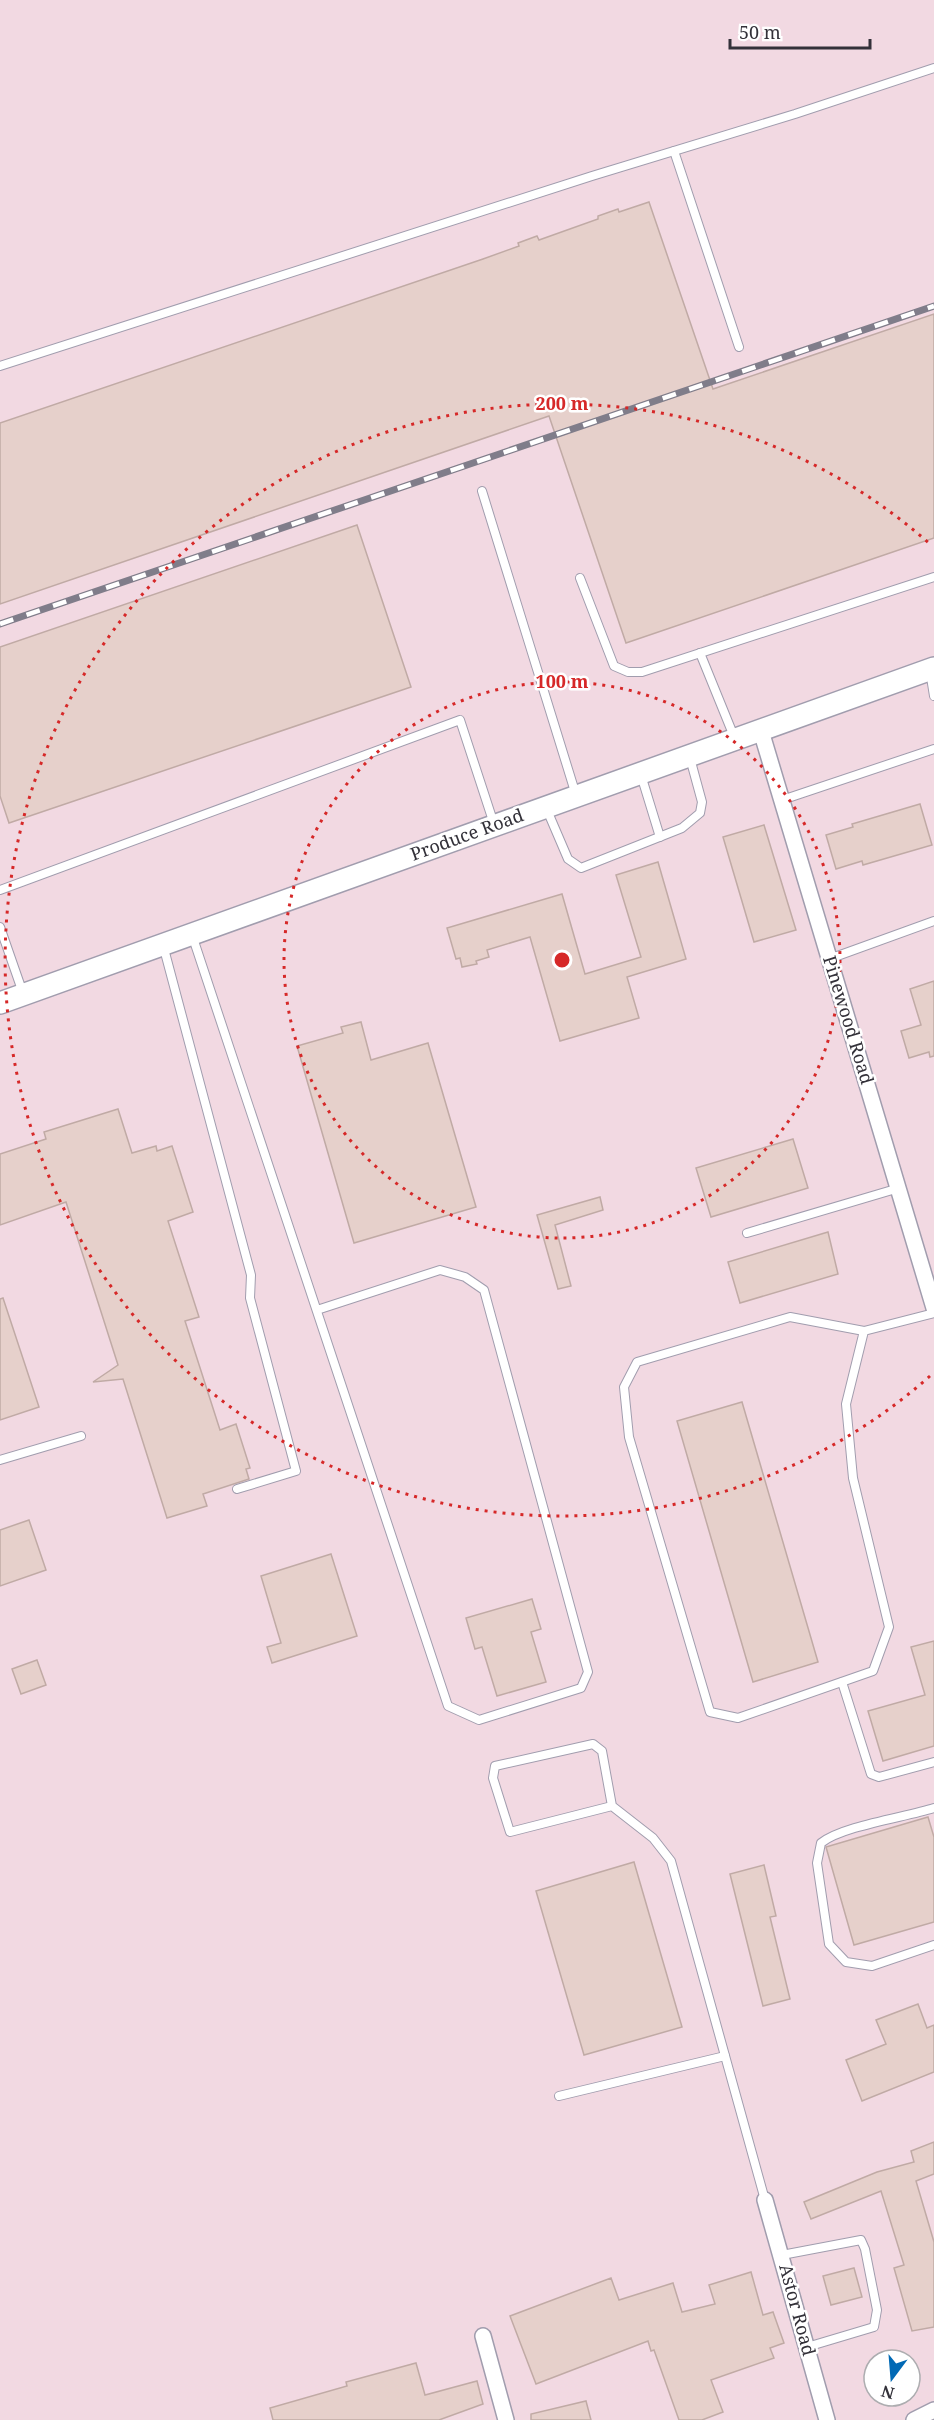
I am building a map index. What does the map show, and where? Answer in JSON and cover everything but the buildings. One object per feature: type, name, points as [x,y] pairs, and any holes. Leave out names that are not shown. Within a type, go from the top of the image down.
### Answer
[{"type":"street","name":"Produce Road","points":[[0,1003],[932,669]]},
{"type":"street","name":"Pinewood Road","points":[[761,731],[934,1308]]},
{"type":"street","name":"Astor Road","points":[[765,2200],[827,2420]]},
{"type":"street","points":[[483,2336],[506,2420]]},
{"type":"street","points":[[914,2420],[934,2410]]},
{"type":"lane","points":[[0,366],[934,68]]},
{"type":"lane","points":[[674,151],[739,347]]},
{"type":"lane","points":[[482,491],[577,797]]},
{"type":"lane","points":[[580,578],[614,666],[628,672],[642,672],[934,577]]},
{"type":"lane","points":[[700,653],[735,741]]},
{"type":"lane","points":[[932,669],[934,696]]},
{"type":"lane","points":[[0,890],[460,720],[494,826]]},
{"type":"lane","points":[[782,800],[934,749]]},
{"type":"lane","points":[[546,807],[568,859],[574,866],[581,868],[682,828],[700,813],[702,802],[689,757]]},
{"type":"lane","points":[[640,774],[660,837]]},
{"type":"lane","points":[[829,959],[934,921]]},
{"type":"lane","points":[[0,927],[23,994]]},
{"type":"lane","points":[[192,933],[448,1706],[479,1720],[580,1688],[588,1671],[484,1290],[465,1277],[440,1270],[317,1310]]},
{"type":"lane","points":[[162,944],[251,1275],[250,1298],[297,1471],[237,1489]]},
{"type":"lane","points":[[747,1233],[899,1188]]},
{"type":"lane","points":[[864,1331],[846,1404],[853,1478],[889,1627],[873,1671],[738,1718],[710,1712],[629,1437],[624,1387],[637,1362],[790,1317],[864,1331],[934,1313]]},
{"type":"lane","points":[[0,1460],[81,1436]]},
{"type":"lane","points":[[842,1682],[871,1774],[879,1777],[934,1762]]},
{"type":"lane","points":[[612,1806],[510,1832],[493,1778],[493,1770],[495,1766],[593,1744],[602,1751],[612,1806],[653,1838],[671,1861],[765,2200]]},
{"type":"lane","points":[[934,1808],[826,1839],[821,1843],[817,1863],[829,1944],[846,1962],[872,1966],[934,1945]]},
{"type":"lane","points":[[559,2096],[725,2056]]},
{"type":"lane","points":[[782,2255],[861,2240],[865,2249],[877,2310],[874,2327],[807,2347]]},
{"type":"shaded area","points":[[0,0],[934,0],[934,2420],[0,2420]]},
{"type":"railway","points":[[0,624],[934,306]]}]
